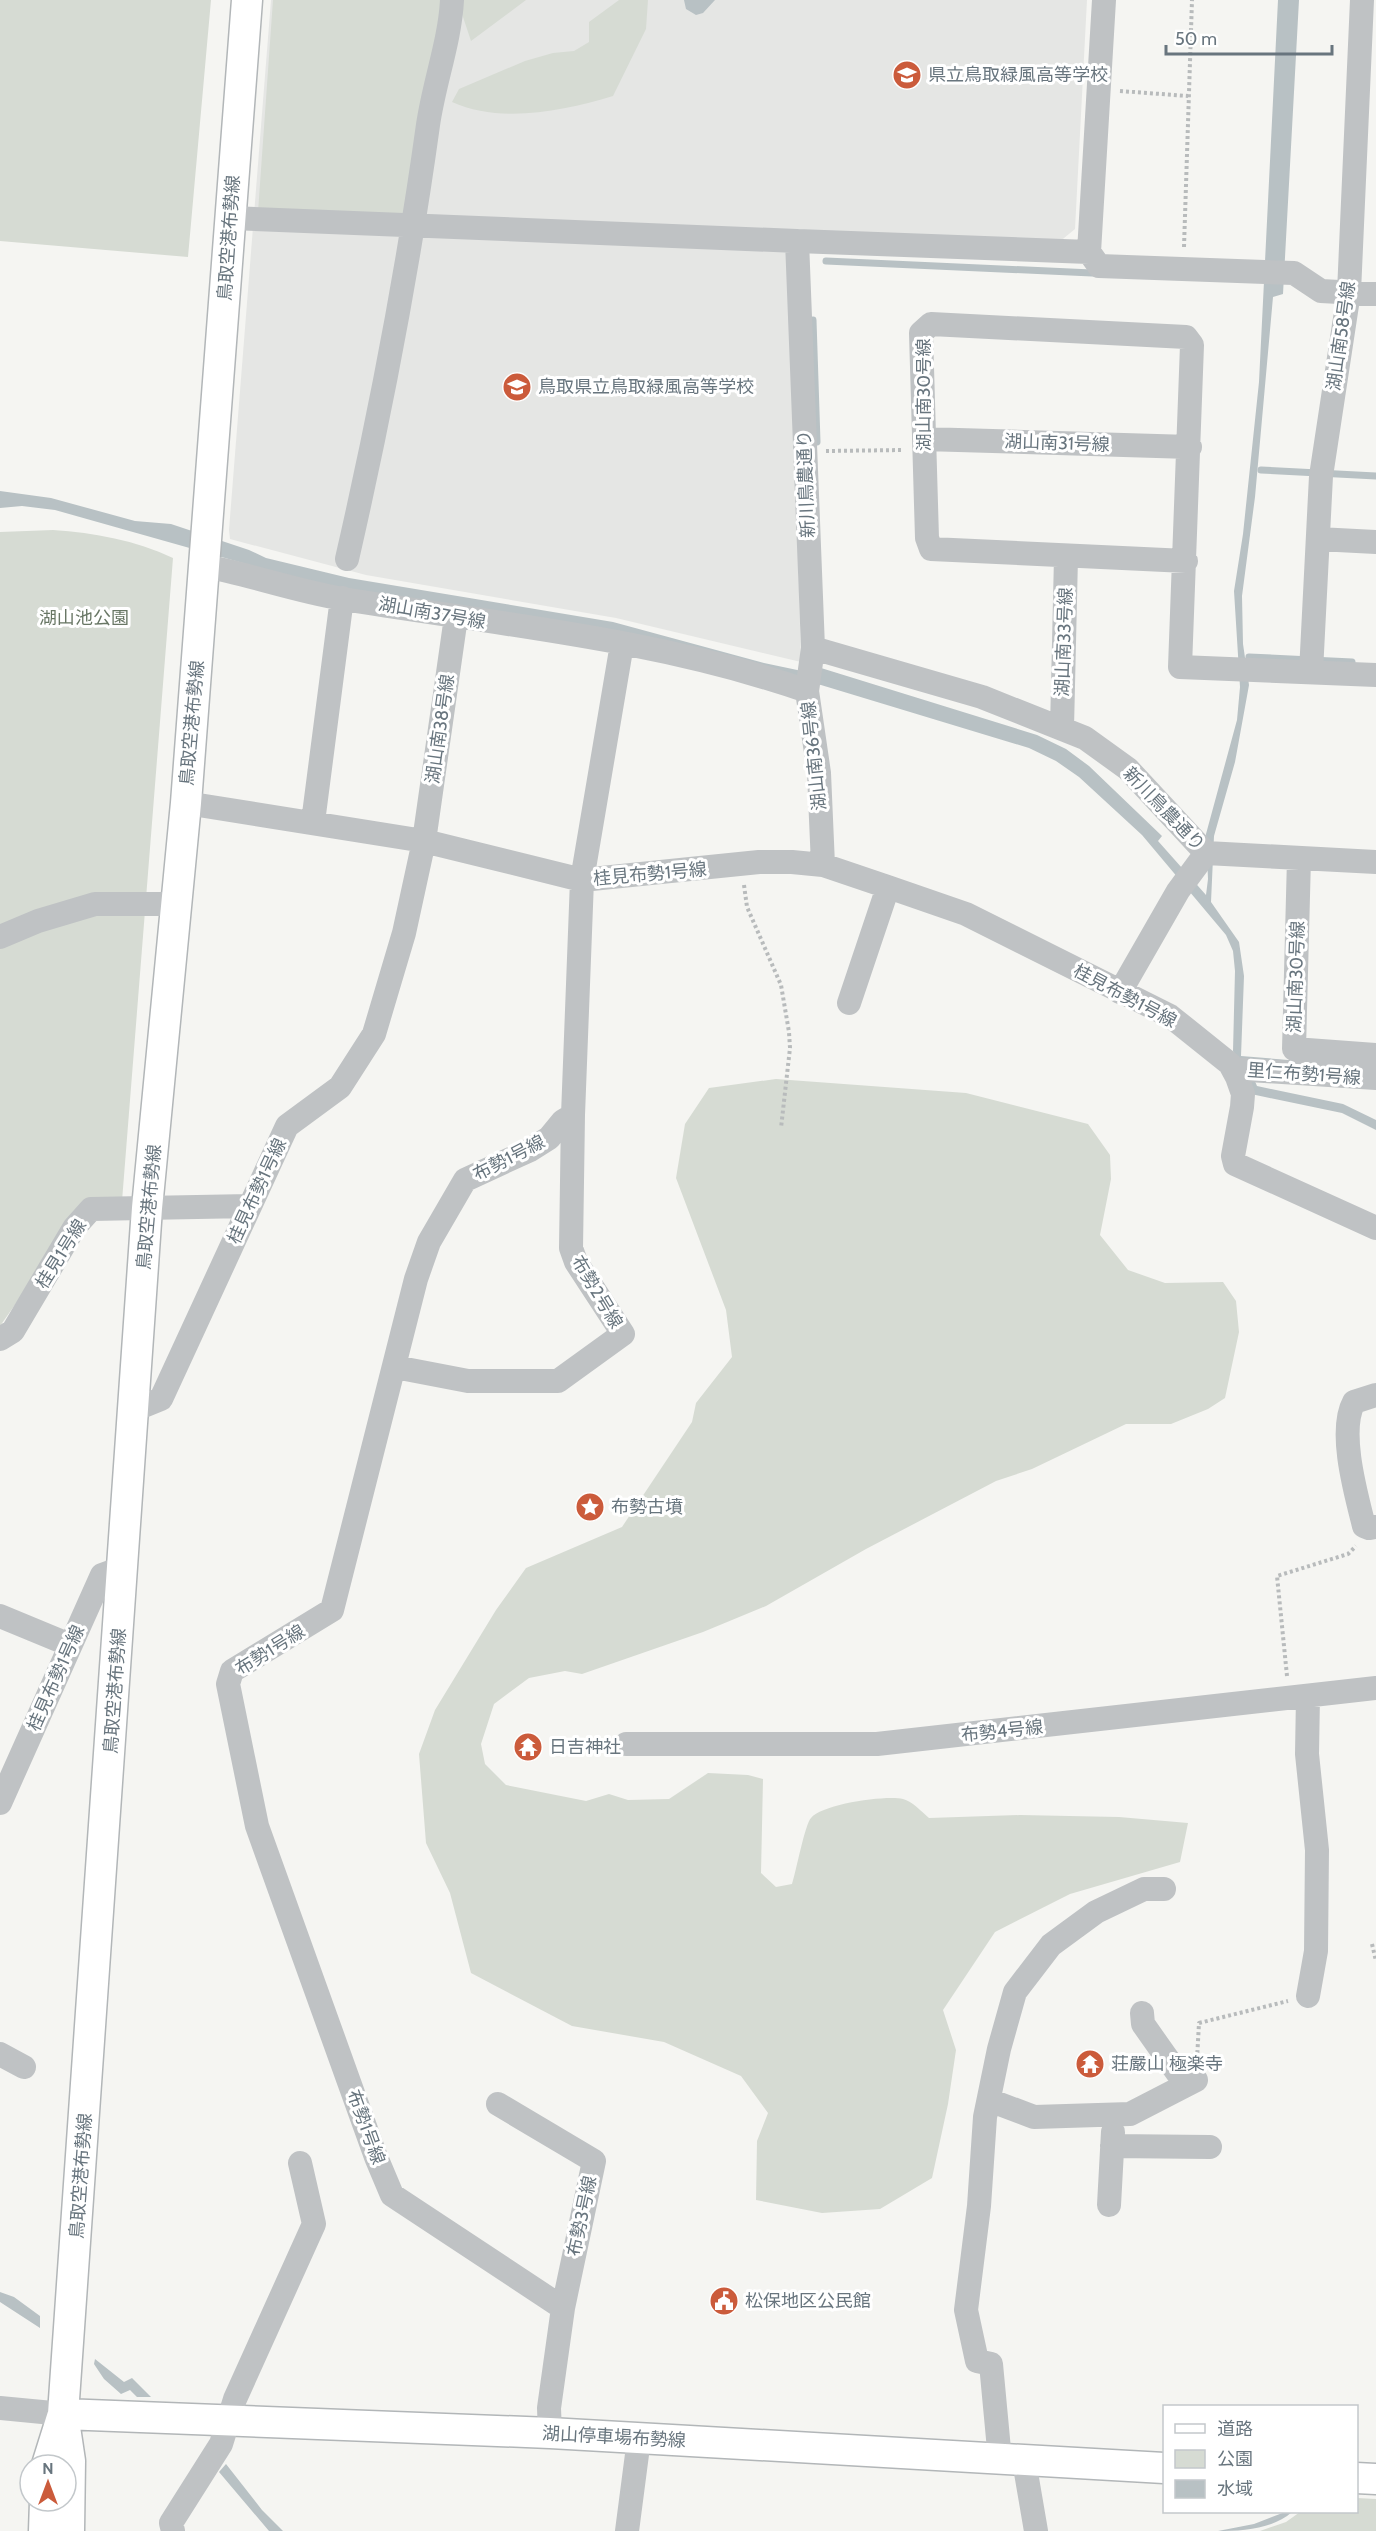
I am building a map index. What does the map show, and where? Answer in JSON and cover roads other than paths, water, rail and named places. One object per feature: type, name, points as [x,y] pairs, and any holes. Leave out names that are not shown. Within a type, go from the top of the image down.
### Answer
[{"type":"main road","name":"鳥取空港布勢線","points":[[63,2414],[124,1567],[147,1208],[186,803],[247,0]]},
{"type":"main road","name":"湖山停車場布勢線","points":[[63,2414],[550,2433],[1163,2468]]},
{"type":"main road","points":[[51,2453],[63,2414]]},
{"type":"main road","points":[[63,2414],[70,2462],[69,2531]]},
{"type":"main road","points":[[1358,2478],[1376,2479]]},
{"type":"main road","points":[[44,2531],[45,2513]]},
{"type":"street","points":[[347,559],[414,225],[428,124],[439,65],[451,22],[452,0]]},
{"type":"street","points":[[1104,0],[1089,252],[1100,266],[1294,273],[1321,291],[1376,294]]},
{"type":"street","name":"湖山南58号線","points":[[1311,672],[1321,476],[1349,292],[1362,0]]},
{"type":"street","points":[[230,218],[1089,252]]},
{"type":"street","name":"新川鳥農通り","points":[[797,241],[813,648],[982,697],[1085,738],[1128,769],[1206,853],[1376,862]]},
{"type":"street","name":"湖山南30号線","points":[[1186,561],[931,549],[927,538],[921,333],[931,324],[1186,337],[1192,345],[1186,561],[1180,667],[1376,675]]},
{"type":"street","name":"湖山南31号線","points":[[924,444],[1190,447]]},
{"type":"street","points":[[1318,539],[1376,542]]},
{"type":"street","name":"湖山南33号線","points":[[1062,728],[1066,556]]},
{"type":"street","name":"湖山南37号線","points":[[205,566],[342,598],[622,644],[721,665],[807,691]]},
{"type":"street","points":[[313,822],[342,598]]},
{"type":"street","name":"湖山南38号線","points":[[424,841],[456,617]]},
{"type":"street","points":[[573,1115],[582,879],[622,644]]},
{"type":"street","name":"湖山南36号線","points":[[813,648],[807,691],[819,773],[823,866]]},
{"type":"street","points":[[186,803],[424,841]]},
{"type":"street","name":"桂見布勢1号線","points":[[134,1410],[161,1400],[287,1126],[340,1087],[374,1034],[404,933],[424,841],[582,879],[759,862],[823,866],[966,914],[1170,1016],[1233,1069]]},
{"type":"street","points":[[1120,992],[1178,891],[1206,853]]},
{"type":"street","name":"湖山南30号線","points":[[1299,858],[1293,1049],[1376,1055]]},
{"type":"street","points":[[849,1003],[888,886]]},
{"type":"street","points":[[0,937],[38,921],[95,904],[176,904]]},
{"type":"street","points":[[1233,1069],[1243,1094],[1233,1156],[1235,1164],[1376,1228]]},
{"type":"street","name":"里仁布勢1号線","points":[[1233,1069],[1376,1078]]},
{"type":"street","name":"布勢2号線","points":[[395,1367],[468,1381],[558,1381],[623,1334],[576,1262],[571,1248],[573,1115]]},
{"type":"street","name":"布勢1号線","points":[[563,2308],[392,2195],[376,2157],[257,1826],[229,1691],[232,1671],[332,1610],[416,1279],[429,1242],[465,1180],[530,1150],[549,1138],[563,1120],[573,1115]]},
{"type":"street","name":"桂見1号線","points":[[0,1339],[13,1331],[82,1217],[91,1209],[250,1206]]},
{"type":"street","points":[[1371,1527],[1364,1526],[1349,1465],[1349,1410],[1354,1402],[1376,1395]]},
{"type":"street","name":"桂見布勢1号線","points":[[0,1803],[102,1575],[124,1567]]},
{"type":"street","points":[[0,1616],[70,1645]]},
{"type":"street","name":"布勢4号線","points":[[626,1744],[878,1744],[1376,1688]]},
{"type":"street","points":[[1299,1697],[1317,1850],[1316,1951],[1308,1996]]},
{"type":"street","points":[[1036,2531],[1012,2460],[991,2364],[977,2361],[966,2310],[979,2206],[987,2108],[999,2049],[1015,1992],[1051,1945],[1096,1912],[1144,1889],[1164,1888]]},
{"type":"street","points":[[987,2108],[1034,2117],[1130,2114],[1191,2083],[1140,2022]]},
{"type":"street","points":[[0,2054],[24,2067]]},
{"type":"street","name":"布勢3号線","points":[[498,2104],[594,2161],[563,2308]]},
{"type":"street","points":[[1109,2205],[1113,2115]]},
{"type":"street","points":[[1113,2146],[1210,2147]]},
{"type":"street","points":[[172,2531],[171,2523],[221,2444],[235,2399],[314,2224],[300,2163]]},
{"type":"street","points":[[550,2433],[549,2408],[563,2308]]},
{"type":"street","points":[[0,2408],[63,2414]]},
{"type":"street","points":[[627,2531],[639,2439]]},
{"type":"water","points":[[684,0],[715,0],[703,13],[696,15],[686,9]]},
{"type":"water","points":[[1278,0],[1299,0],[1283,294],[1273,297],[1255,497],[1242,596],[1243,644],[1249,685],[1235,762],[1214,836],[1211,902],[1239,942],[1244,976],[1241,1056],[1348,1065],[1251,1072],[1257,1086],[1343,1104],[1376,1120],[1376,1130],[1342,1113],[1251,1094],[1233,1051],[1235,971],[1233,951],[1226,935],[1142,835],[1079,777],[1056,761],[1029,748],[821,685],[356,595],[55,510],[22,506],[0,508],[0,491],[51,498],[135,521],[171,524],[249,550],[266,558],[349,578],[613,622],[802,671],[821,668],[1037,735],[1066,749],[1089,766],[1162,836],[1158,841],[1206,895],[1208,879],[1206,834],[1237,720],[1240,687],[1234,591],[1243,534],[1259,382]]},
{"type":"water","points":[[0,2292],[14,2297],[40,2316],[40,2328],[0,2302]]},
{"type":"water","points":[[95,2359],[124,2382],[132,2378],[151,2397],[137,2397],[130,2390],[121,2394],[104,2379],[94,2364]]},
{"type":"water","points":[[226,2464],[262,2510],[283,2531],[269,2531],[219,2472]]},
{"type":"water","points":[[1282,2513],[1291,2513],[1267,2525],[1218,2531],[1254,2524]]},
{"type":"waterway","points":[[826,261],[1092,273]]},
{"type":"waterway","points":[[813,320],[817,442]]},
{"type":"waterway","points":[[1261,470],[1376,476]]},
{"type":"waterway","points":[[1249,657],[1352,662]]},
{"type":"place","name":"県立鳥取緑風高等学校","points":[[907,75]]},
{"type":"place","name":"鳥取県立鳥取緑風高等学校","points":[[517,387]]},
{"type":"place","name":"布勢古墳","points":[[590,1507]]},
{"type":"place","name":"日吉神社","points":[[528,1747]]},
{"type":"place","name":"荘嚴山 極楽寺","points":[[1090,2064]]},
{"type":"place","name":"松保地区公民館","points":[[724,2301]]},
{"type":"park label","name":"湖山池公園","points":[[84,618]]}]
